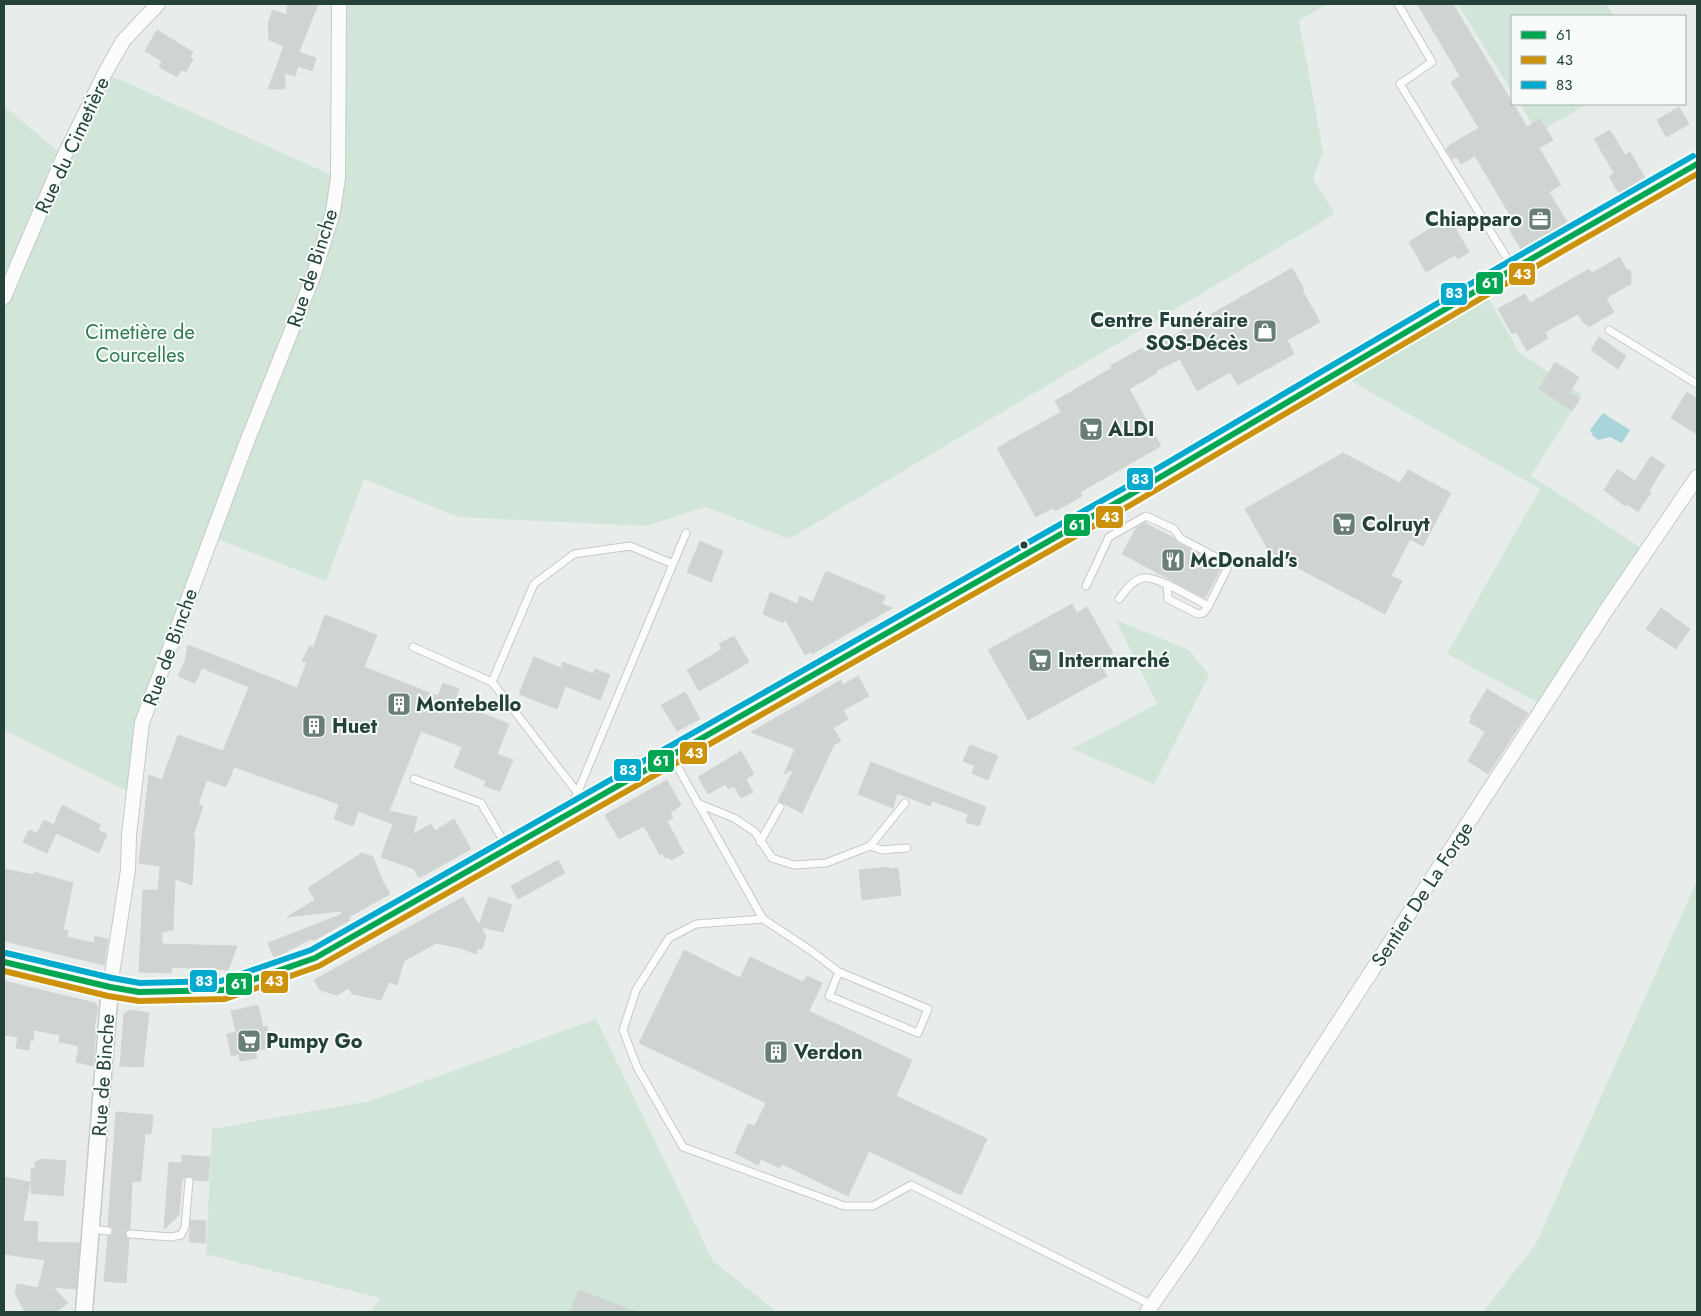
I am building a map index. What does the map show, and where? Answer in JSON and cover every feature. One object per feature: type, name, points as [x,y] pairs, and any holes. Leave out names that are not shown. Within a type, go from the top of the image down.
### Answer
[{"type":"main road","points":[[4,962],[139,992],[223,990],[315,958],[507,847],[1130,495],[1513,269],[1697,164]]},
{"type":"street","name":"Rue du Cimetière","points":[[4,297],[64,156],[105,73],[123,41],[158,4]]},
{"type":"street","name":"Rue de Binche","points":[[84,1312],[110,987],[128,870],[129,835],[142,722],[246,444],[313,278],[333,212],[338,178],[339,4]]},
{"type":"street","name":"Sentier De La Forge","points":[[1150,1309],[1197,1240],[1610,606],[1697,477]]},
{"type":"lane","points":[[1398,4],[1432,62],[1400,84],[1513,269]]},
{"type":"lane","points":[[1608,330],[1697,384]]},
{"type":"lane","points":[[1086,586],[1109,537],[1146,516],[1174,529],[1180,538],[1225,562],[1227,569],[1203,613],[1198,614],[1168,599],[1166,584]]},
{"type":"lane","points":[[569,812],[686,533]]},
{"type":"lane","points":[[492,682],[534,584],[574,554],[630,546],[673,564]]},
{"type":"lane","points":[[1120,599],[1128,587],[1145,577],[1166,584],[1208,606]]},
{"type":"lane","points":[[413,647],[492,682],[577,792]]},
{"type":"lane","points":[[671,756],[763,919],[839,972],[928,1009],[918,1033],[829,996],[839,972]]},
{"type":"lane","points":[[414,779],[481,803],[507,847]]},
{"type":"lane","points":[[697,803],[734,818],[755,832],[772,858],[794,865],[826,864],[870,846],[905,803]]},
{"type":"lane","points":[[760,842],[780,808]]},
{"type":"lane","points":[[870,846],[882,850],[907,848]]},
{"type":"lane","points":[[763,919],[696,924],[669,938],[636,990],[623,1030],[637,1067],[683,1147],[844,1206],[873,1206],[911,1185],[1150,1309]]},
{"type":"lane","points":[[130,1234],[171,1237],[180,1234],[185,1227],[189,1181]]},
{"type":"lane","points":[[92,1229],[108,1231]]},
{"type":"green space","name":"Cimetière de Courcelles","points":[[339,4],[1327,4],[1299,21],[1323,151],[1313,179],[1335,214],[789,539],[706,507],[646,526],[458,517],[364,479],[326,581],[212,537],[142,723],[133,794],[4,730],[4,106],[64,156],[105,73],[338,178]]},
{"type":"green space","points":[[1458,4],[1606,4],[1613,15],[1511,15],[1511,90]]},
{"type":"green space","points":[[1521,105],[1585,105],[1538,133]]},
{"type":"green space","points":[[1482,287],[1519,352],[1582,395],[1531,476],[1646,551],[1545,706],[1447,654],[1540,489],[1337,373]]},
{"type":"green space","points":[[1116,620],[1189,650],[1209,675],[1154,784],[1072,749],[1157,704]]},
{"type":"green space","points":[[1697,880],[1697,1312],[1483,1312],[1536,1244]]},
{"type":"green space","points":[[596,1019],[713,1261],[777,1312],[371,1312],[380,1298],[206,1254],[212,1129],[370,1101]]},
{"type":"water","points":[[1603,413],[1630,430],[1622,443],[1610,437],[1598,440],[1593,436],[1590,430]]},
{"type":"building","points":[[287,4],[318,4],[299,52],[316,58],[312,71],[298,66],[295,76],[285,73],[285,89],[268,89],[284,46],[269,40],[268,23],[273,10],[287,15]]},
{"type":"building","points":[[1417,4],[1453,4],[1511,100],[1511,105],[1514,105],[1527,127],[1540,119],[1553,140],[1539,148],[1561,185],[1549,192],[1567,222],[1521,249],[1509,229],[1516,225],[1475,156],[1461,164],[1457,157],[1452,159],[1446,149],[1479,128],[1451,82],[1460,76]]},
{"type":"building","points":[[157,30],[193,52],[190,57],[193,59],[186,72],[181,70],[177,77],[159,67],[162,61],[145,51]]},
{"type":"building","points":[[1679,107],[1689,124],[1666,137],[1657,120]]},
{"type":"building","points":[[1610,130],[1625,155],[1630,152],[1646,180],[1620,195],[1609,176],[1614,173],[1594,139]]},
{"type":"building","points":[[1452,222],[1469,252],[1458,259],[1455,255],[1426,272],[1409,242],[1438,224],[1440,229]]},
{"type":"building","points":[[1620,257],[1626,269],[1631,271],[1631,284],[1606,298],[1614,312],[1589,327],[1578,314],[1545,332],[1548,338],[1527,351],[1516,332],[1512,334],[1498,309],[1525,294],[1530,303],[1589,269],[1592,273]]},
{"type":"building","points":[[1292,268],[1320,322],[1287,340],[1294,354],[1238,385],[1230,372],[1197,391],[1180,359],[1156,371],[1157,373],[1129,389],[1161,446],[1080,492],[1082,496],[1055,511],[1053,508],[1036,517],[997,448],[1061,412],[1055,401],[1112,368],[1110,366],[1142,348],[1145,352]]},
{"type":"building","points":[[1599,337],[1626,356],[1618,369],[1591,350]]},
{"type":"building","points":[[1555,362],[1579,377],[1569,393],[1580,399],[1572,411],[1539,389]]},
{"type":"building","points":[[1687,392],[1697,399],[1697,434],[1671,418]]},
{"type":"building","name":"Colruyt","points":[[1343,453],[1400,483],[1408,470],[1451,493],[1423,546],[1410,539],[1391,576],[1402,581],[1385,614],[1269,551],[1245,509]]},
{"type":"building","points":[[1651,456],[1665,465],[1638,512],[1627,504],[1625,506],[1604,490],[1617,469],[1635,481]]},
{"type":"building","name":"McDonald's","points":[[1145,523],[1221,566],[1205,598],[1122,554],[1137,527]]},
{"type":"building","points":[[700,541],[723,551],[711,582],[687,572]]},
{"type":"building","points":[[826,571],[885,596],[882,604],[892,608],[812,654],[811,651],[805,655],[785,619],[783,623],[763,614],[770,592],[797,604],[800,596],[813,602]]},
{"type":"building","name":"Intermarché","points":[[1072,604],[1077,613],[1087,607],[1113,653],[1098,661],[1107,676],[1028,720],[988,650]]},
{"type":"building","points":[[1661,608],[1690,629],[1676,649],[1646,629]]},
{"type":"building","points":[[325,615],[377,635],[364,667],[438,696],[443,683],[459,689],[454,702],[509,724],[497,754],[513,760],[500,791],[484,786],[486,781],[454,767],[462,747],[421,731],[389,811],[417,817],[413,834],[431,824],[435,831],[454,819],[471,849],[419,878],[414,869],[381,857],[393,824],[358,811],[353,826],[334,819],[339,804],[234,767],[226,787],[207,780],[198,804],[203,806],[193,836],[195,837],[192,885],[175,879],[173,930],[162,932],[162,944],[237,946],[228,970],[172,967],[171,973],[139,972],[143,890],[158,890],[160,866],[139,863],[149,775],[162,780],[178,735],[223,751],[249,687],[202,668],[195,683],[178,676],[185,661],[188,645],[297,688],[307,662],[302,661],[310,646],[313,648]]},
{"type":"building","points":[[734,636],[749,662],[699,691],[687,670],[722,649],[719,644]]},
{"type":"building","points":[[534,657],[561,668],[563,662],[593,674],[595,669],[610,675],[600,700],[565,686],[557,709],[519,694]]},
{"type":"building","points":[[858,676],[869,696],[843,710],[848,719],[833,728],[841,741],[834,745],[802,813],[778,801],[794,769],[784,774],[795,749],[751,732],[841,680],[843,685]]},
{"type":"building","points":[[1487,689],[1528,713],[1488,774],[1468,761],[1485,732],[1469,722],[1472,718],[1470,717]]},
{"type":"building","points":[[685,692],[700,719],[677,731],[661,705]]},
{"type":"building","points":[[970,745],[998,756],[988,780],[972,773],[975,766],[963,761]]},
{"type":"building","points":[[741,751],[754,774],[746,779],[753,792],[741,798],[734,786],[728,789],[726,784],[708,794],[698,777]]},
{"type":"building","points":[[871,762],[986,807],[979,826],[966,822],[968,814],[932,801],[930,806],[897,793],[893,808],[858,794]]},
{"type":"building","points":[[667,780],[681,805],[670,813],[673,818],[667,821],[684,853],[671,860],[669,857],[665,858],[662,853],[660,855],[644,826],[619,839],[605,815]]},
{"type":"building","points":[[62,805],[101,825],[98,830],[107,834],[99,853],[56,833],[47,853],[23,842],[29,830],[37,833],[44,820],[54,825]]},
{"type":"building","points":[[362,853],[373,857],[390,894],[349,917],[350,920],[315,940],[311,939],[274,958],[268,943],[342,914],[341,911],[287,917],[315,900],[308,888]]},
{"type":"building","points":[[558,860],[565,873],[518,899],[511,886]]},
{"type":"building","points":[[889,867],[889,869],[898,868],[901,895],[862,900],[859,870]]},
{"type":"building","points":[[4,869],[34,875],[34,872],[73,883],[63,929],[68,931],[67,937],[94,943],[95,936],[108,939],[104,965],[4,941]]},
{"type":"building","points":[[463,897],[479,925],[489,897],[512,905],[503,932],[481,927],[486,936],[482,949],[478,948],[476,954],[460,948],[436,943],[404,961],[397,985],[389,982],[381,1000],[352,994],[349,988],[337,995],[320,990],[314,980]]},
{"type":"building","name":"Verdon","points":[[684,950],[740,978],[750,957],[803,982],[807,976],[822,983],[809,1011],[912,1060],[896,1096],[987,1139],[961,1195],[869,1151],[848,1196],[782,1164],[780,1168],[761,1159],[758,1165],[735,1153],[748,1124],[755,1126],[766,1103],[639,1043]]},
{"type":"building","points":[[4,981],[95,1003],[98,1007],[94,1029],[96,1030],[93,1066],[76,1062],[79,1046],[59,1042],[60,1035],[34,1030],[33,1041],[30,1040],[29,1050],[16,1048],[18,1037],[4,1035]]},
{"type":"building","points":[[258,1005],[263,1027],[267,1026],[270,1048],[255,1051],[257,1058],[240,1061],[239,1054],[231,1056],[227,1034],[236,1032],[231,1011]]},
{"type":"building","points":[[129,1010],[149,1013],[143,1067],[120,1066],[124,1014]]},
{"type":"building","points":[[116,1112],[153,1115],[151,1134],[145,1134],[141,1181],[132,1182],[130,1229],[125,1234],[129,1239],[126,1283],[104,1281],[108,1236],[112,1235],[113,1231],[112,1227],[108,1226]]},
{"type":"building","points":[[182,1155],[210,1157],[208,1181],[194,1180],[189,1176],[182,1179],[179,1215],[164,1229],[169,1162],[182,1163]]},
{"type":"building","points":[[41,1159],[66,1161],[63,1196],[31,1193],[31,1169],[35,1168],[35,1162]]},
{"type":"building","points":[[4,1177],[30,1182],[23,1221],[38,1222],[37,1242],[80,1243],[76,1289],[53,1287],[68,1303],[56,1312],[25,1312],[15,1293],[17,1284],[38,1288],[45,1260],[4,1254],[6,1206],[4,1205]]},
{"type":"building","points":[[191,1220],[206,1221],[205,1243],[189,1242]]},
{"type":"building","points":[[579,1290],[634,1311],[634,1312],[570,1312]]},
{"type":"transit line","name":"83","points":[[6,953],[140,983],[221,981],[311,950],[1126,487],[1494,270],[1693,156]]},
{"type":"transit line","name":"61","points":[[4,962],[139,992],[223,990],[315,958],[1130,495],[1498,278],[1697,164]]},
{"type":"transit line","name":"43","points":[[4,971],[108,996],[139,1001],[225,999],[319,966],[1134,503],[1502,286],[1697,174]]},
{"type":"place","name":"Chiapparo","points":[[1540,219]]},
{"type":"place","name":"Centre Funéraire SOS-Décès","points":[[1265,331]]},
{"type":"place","name":"ALDI","points":[[1091,429]]},
{"type":"place","name":"Colruyt","points":[[1344,524]]},
{"type":"place","name":"McDonald's","points":[[1173,560]]},
{"type":"place","name":"Intermarché","points":[[1040,660]]},
{"type":"place","name":"Montebello","points":[[399,704]]},
{"type":"place","name":"Huet","points":[[314,726]]},
{"type":"place","name":"Pumpy Go","points":[[249,1041]]},
{"type":"place","name":"Verdon","points":[[776,1052]]}]
